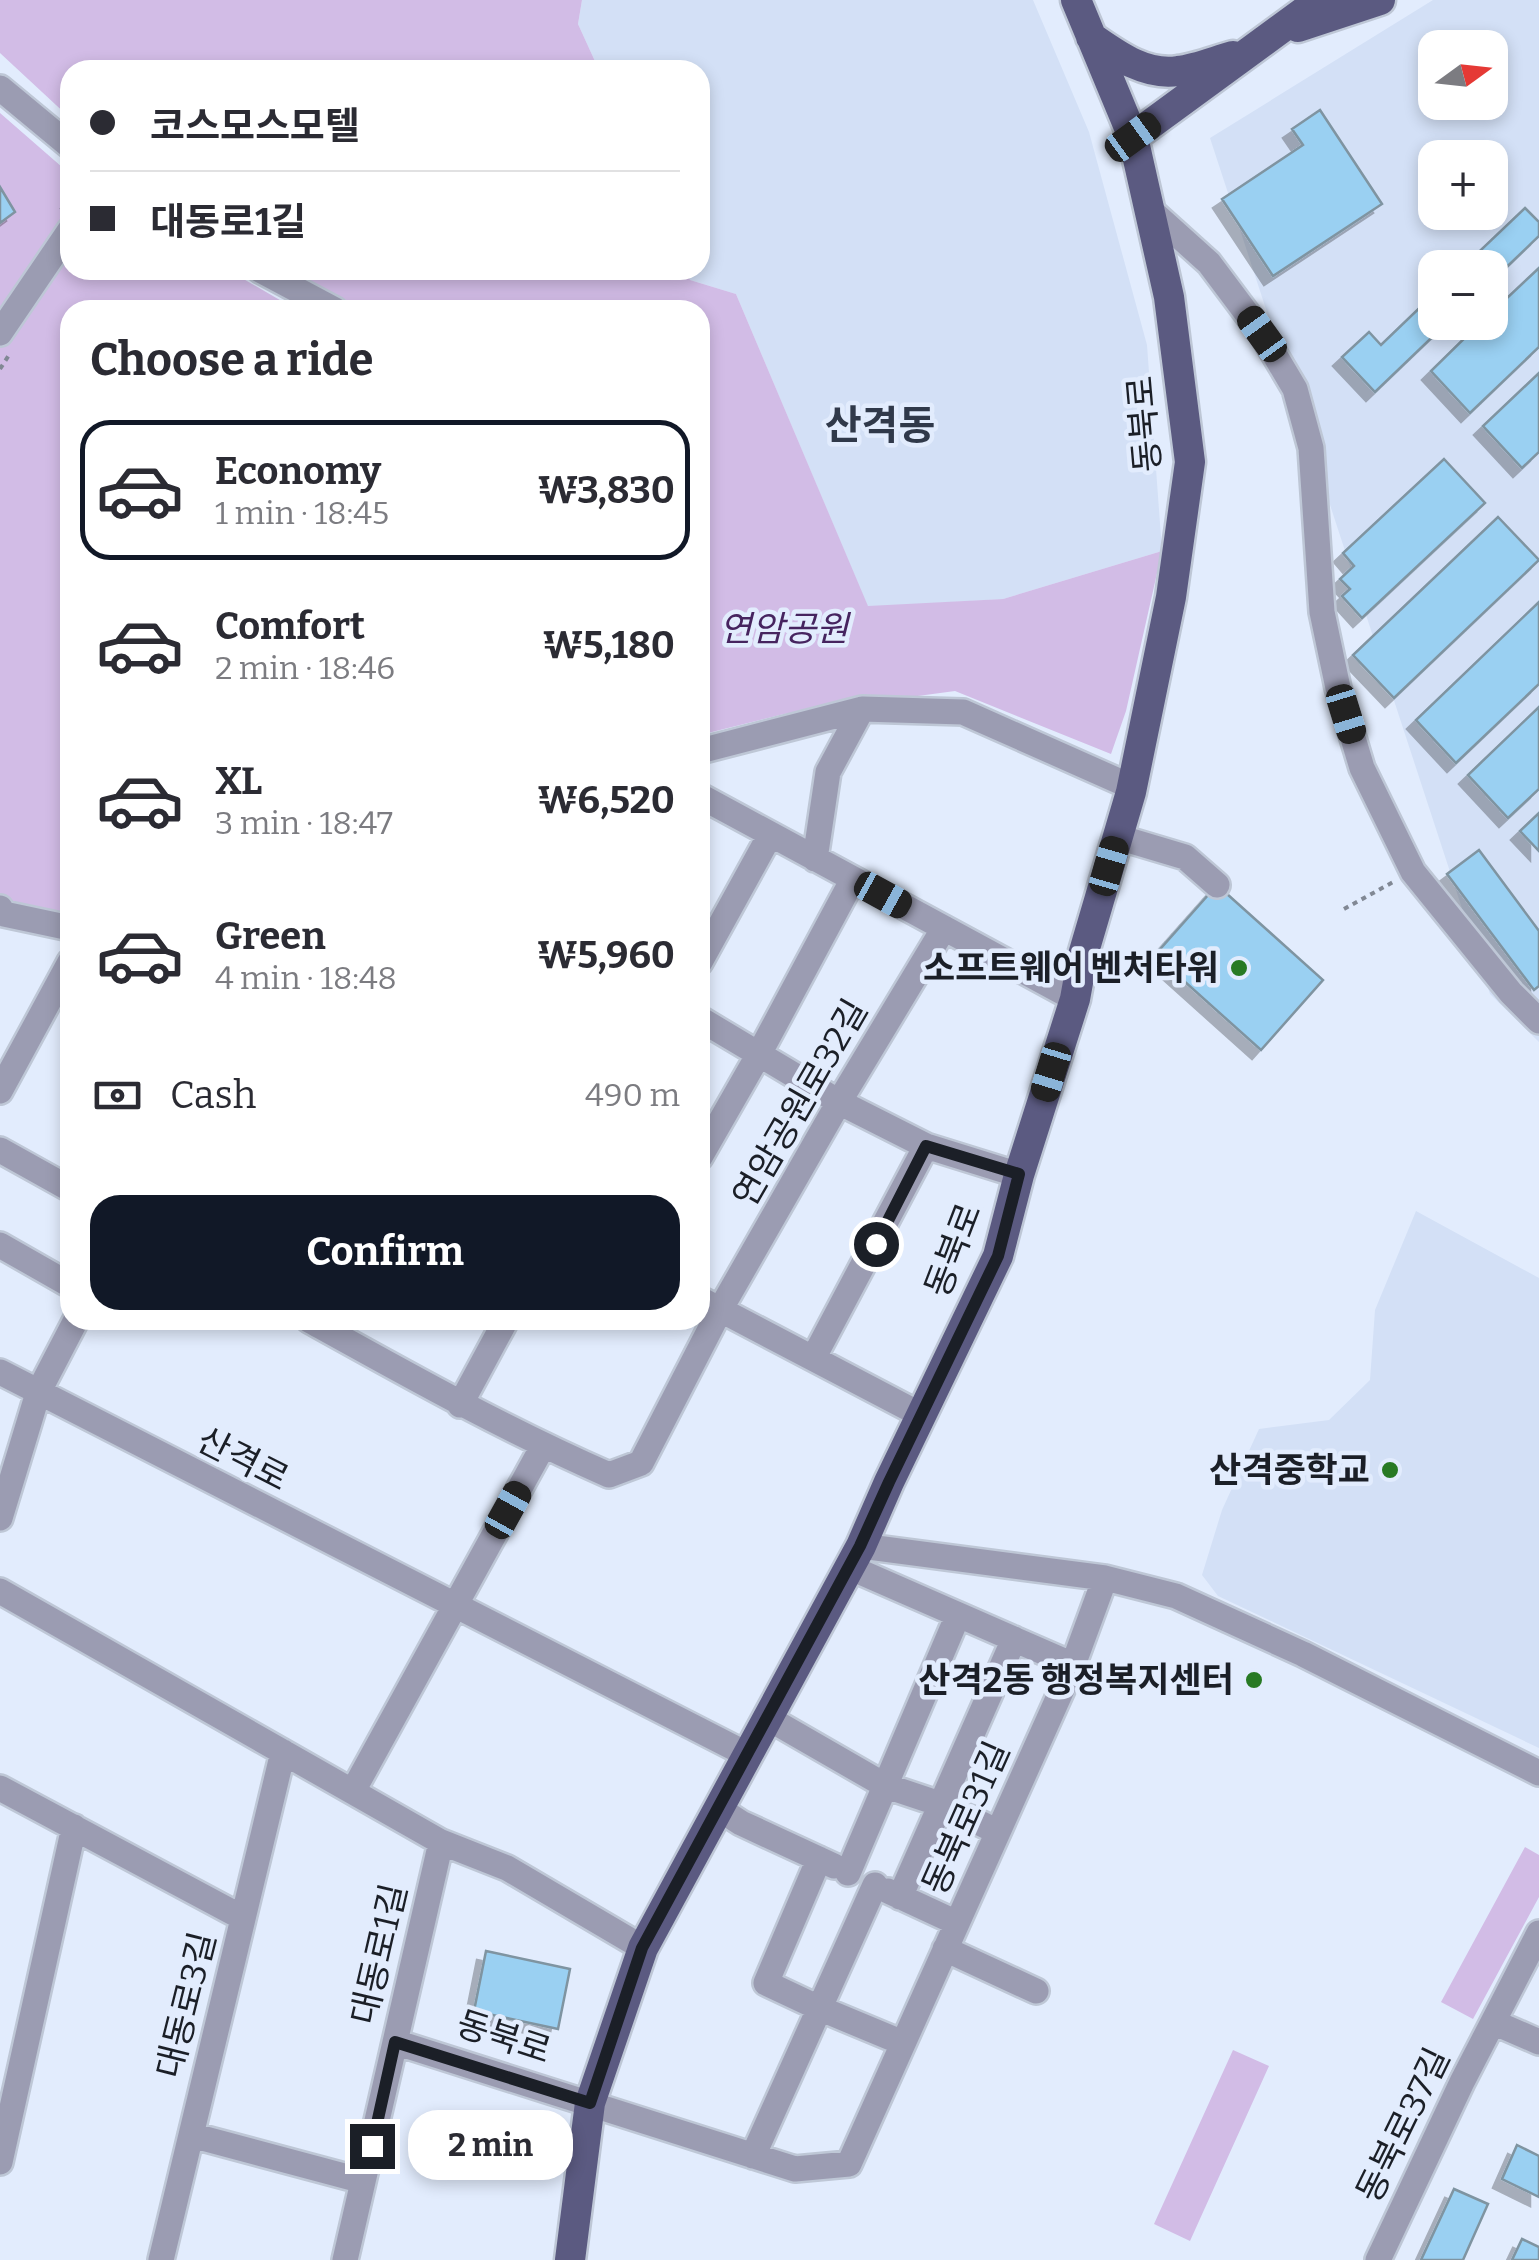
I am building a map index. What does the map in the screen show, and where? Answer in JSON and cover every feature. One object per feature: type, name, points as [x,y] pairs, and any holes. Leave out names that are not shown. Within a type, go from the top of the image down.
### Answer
[{"type":"main road","name":"동북로","points":[[570,2260],[590,2103],[642,1948],[855,1557],[998,1256],[1132,787],[1170,598],[1190,462],[1168,297],[1133,137],[1076,0]]},
{"type":"main road","points":[[1133,137],[1320,0]]},
{"type":"main road","points":[[1091,37],[1123,60],[1153,70],[1178,72],[1380,0]]},
{"type":"street","points":[[0,88],[60,138]]},
{"type":"street","points":[[1149,209],[1209,263],[1262,334],[1295,389],[1310,448],[1322,612],[1338,688],[1362,768],[1413,872],[1511,993],[1539,1021]]},
{"type":"street","points":[[0,333],[60,245]]},
{"type":"street","points":[[279,280],[316,300]]},
{"type":"street","points":[[816,859],[828,772],[862,709]]},
{"type":"street","points":[[710,749],[862,709],[964,712],[1132,787]]},
{"type":"street","points":[[710,801],[1074,999]]},
{"type":"street","points":[[710,944],[770,834]]},
{"type":"street","points":[[1118,836],[1185,857],[1217,885]]},
{"type":"street","points":[[710,1139],[853,879]]},
{"type":"street","points":[[0,908],[4,914],[60,926]]},
{"type":"street","name":"연암공원로32길","points":[[710,1304],[944,928]]},
{"type":"street","points":[[0,1091],[60,980]]},
{"type":"street","points":[[710,1025],[839,1102],[926,1146],[1019,1174]]},
{"type":"street","points":[[814,1357],[926,1146]]},
{"type":"street","points":[[0,1150],[60,1184]]},
{"type":"street","points":[[0,1246],[60,1280]]},
{"type":"street","points":[[710,1304],[921,1415]]},
{"type":"street","points":[[1,1514],[38,1392],[71,1330]]},
{"type":"street","name":"연암공원로32길","points":[[327,1330],[460,1404],[610,1475],[641,1463],[699,1330]]},
{"type":"street","points":[[460,1404],[501,1330]]},
{"type":"street","name":"산격로","points":[[0,1372],[746,1754]]},
{"type":"street","points":[[353,1791],[542,1446]]},
{"type":"street","points":[[855,1557],[1105,1578],[1176,1596],[1303,1654],[1539,1773]]},
{"type":"street","points":[[855,1557],[958,1616],[1073,1665]]},
{"type":"street","name":"동북로31길","points":[[590,2103],[795,2169],[849,2164],[1073,1665],[1105,1578]]},
{"type":"street","points":[[0,1591],[441,1842],[506,1868],[642,1948]]},
{"type":"street","points":[[848,1872],[958,1616]]},
{"type":"street","points":[[900,1896],[1014,1640]]},
{"type":"street","points":[[768,1718],[886,1786],[943,1805],[998,1832]]},
{"type":"street","points":[[243,1918],[283,1752]]},
{"type":"street","name":"대동로3길","points":[[0,1788],[243,1918],[161,2260]]},
{"type":"street","points":[[718,1808],[741,1823],[957,1923]]},
{"type":"street","points":[[0,2162],[74,1828]]},
{"type":"street","name":"대동로1길","points":[[345,2260],[441,1842]]},
{"type":"street","points":[[819,1860],[766,1982],[903,2043]]},
{"type":"street","points":[[753,2156],[875,1885]]},
{"type":"street","name":"동북로37길","points":[[1378,2260],[1462,2082],[1539,1933]]},
{"type":"street","points":[[946,1949],[1036,1991]]},
{"type":"street","name":"동북로37길","points":[[1493,2022],[1539,2042]]},
{"type":"street","name":"동북로","points":[[395,2042],[590,2103]]},
{"type":"street","points":[[191,2134],[364,2181]]},
{"type":"path","points":[[1344,909],[1413,872]]},
{"type":"shaded area","points":[[582,0],[1033,0],[1089,132],[1147,345],[1162,551],[1003,599],[868,607],[736,294],[690,280],[710,280],[710,60],[594,60],[578,24]]},
{"type":"shaded area","points":[[1433,0],[1539,0],[1539,1042],[1490,994],[1210,138]]},
{"type":"shaded area","name":"산격중학교","points":[[1416,1211],[1539,1278],[1539,1748],[1218,1596],[1202,1575],[1222,1510],[1259,1429],[1329,1420],[1370,1380],[1375,1310]]},
{"type":"green space","points":[[0,0],[582,0],[578,24],[594,60],[60,60],[60,109],[0,53]]},
{"type":"green space","points":[[0,113],[60,165],[60,280],[245,280],[280,300],[60,300],[60,919],[7,907],[0,896]]},
{"type":"green space","name":"연암공원","points":[[304,280],[690,280],[736,294],[868,606],[1003,599],[1162,551],[1126,711],[1111,754],[955,691],[784,714],[710,732],[710,300],[346,300]]},
{"type":"green space","points":[[1525,1847],[1539,1855],[1539,1897],[1473,2019],[1441,2002]]},
{"type":"green space","points":[[1233,2050],[1269,2066],[1190,2241],[1154,2224]]},
{"type":"building","points":[[1320,110],[1382,204],[1273,276],[1222,199],[1303,145],[1292,129]]},
{"type":"building","points":[[0,187],[15,212],[0,223]]},
{"type":"building","points":[[1525,208],[1539,222],[1539,236],[1508,266],[1508,250],[1481,250],[1502,230],[1508,230],[1508,224]]},
{"type":"building","points":[[1539,268],[1539,347],[1470,413],[1431,371],[1463,340],[1508,340],[1508,297]]},
{"type":"building","points":[[1418,309],[1418,340],[1429,340],[1375,392],[1342,357],[1369,332],[1381,345]]},
{"type":"building","points":[[1539,373],[1539,452],[1522,468],[1483,426]]},
{"type":"building","points":[[1444,459],[1485,503],[1362,618],[1342,596],[1350,589],[1340,579],[1354,566],[1343,553]]},
{"type":"building","points":[[1498,517],[1539,560],[1394,698],[1353,655]]},
{"type":"building","points":[[1539,602],[1539,684],[1456,763],[1416,720]]},
{"type":"building","points":[[1539,707],[1539,789],[1508,818],[1468,775]]},
{"type":"building","points":[[1539,813],[1539,851],[1520,831]]},
{"type":"building","points":[[1479,850],[1539,931],[1539,986],[1534,990],[1447,874]]},
{"type":"building","name":"소프트웨어 벤처타워","points":[[1217,885],[1323,980],[1261,1050],[1155,955]]},
{"type":"building","points":[[486,1951],[570,1969],[558,2029],[474,2011]]},
{"type":"building","points":[[1517,2145],[1539,2156],[1539,2197],[1502,2179]]},
{"type":"building","points":[[1454,2189],[1488,2204],[1463,2260],[1421,2260]]},
{"type":"building","points":[[1522,2239],[1539,2247],[1539,2260],[1512,2260]]},
{"type":"place","name":"소프트웨어 벤처타워","points":[[1239,968]]},
{"type":"place","name":"산격중학교","points":[[1390,1470]]},
{"type":"place","name":"산격2동 행정복지센터","points":[[1254,1680]]},
{"type":"district","name":"산격동","points":[[880,426]]},
{"type":"route","points":[[372,2146],[395,2042],[590,2103],[642,1948],[860,1546],[998,1256],[1019,1174],[926,1146],[876,1244]]}]
